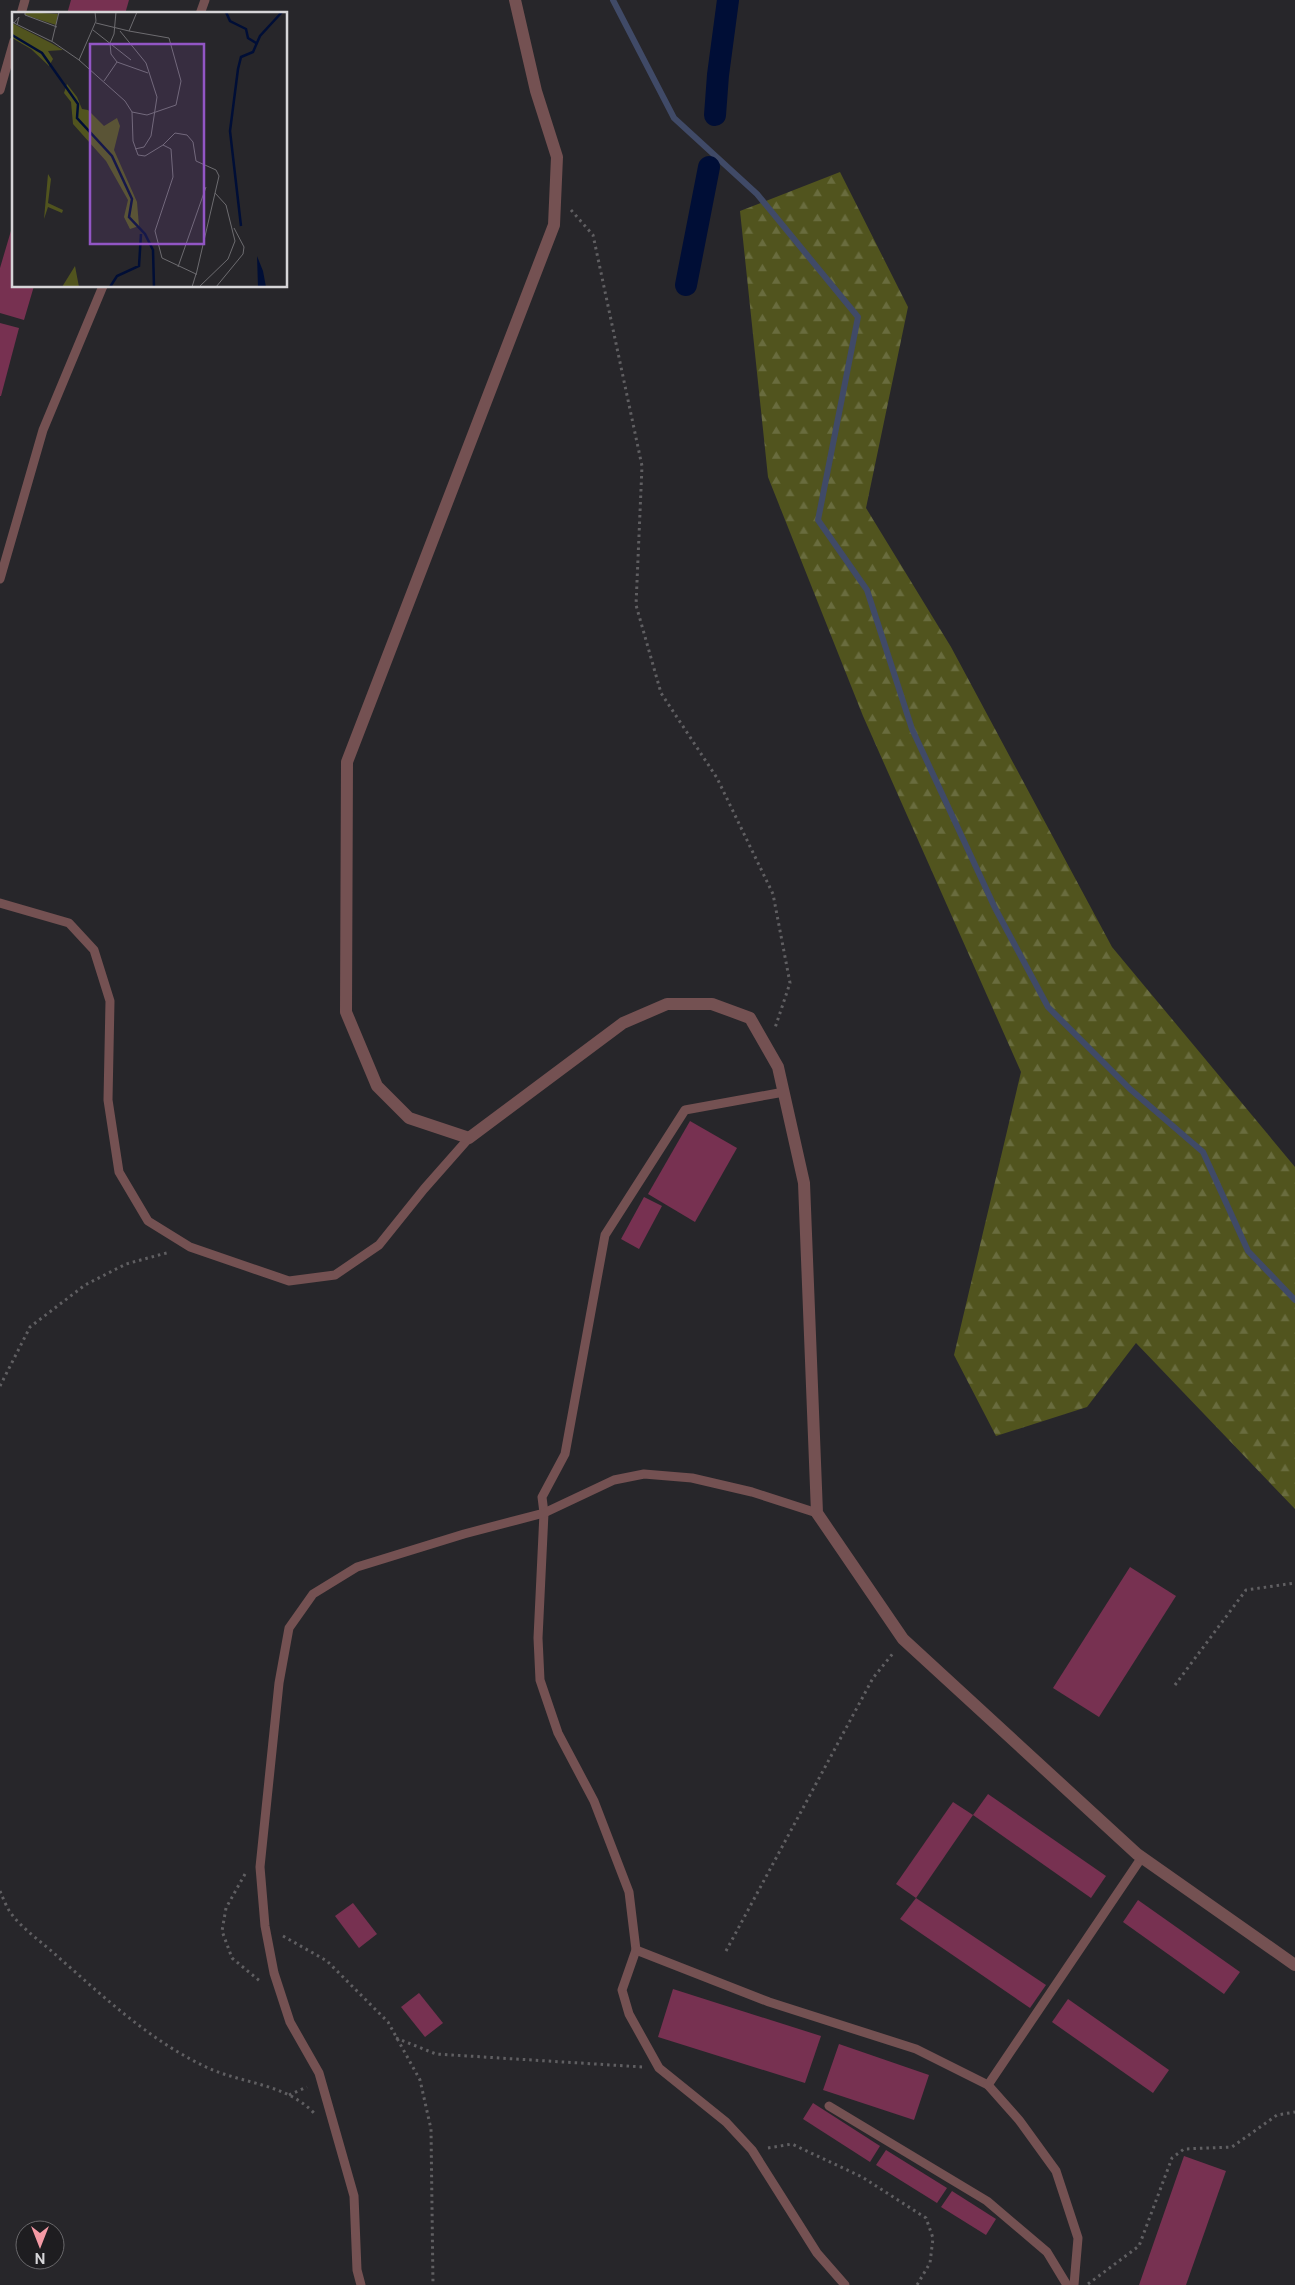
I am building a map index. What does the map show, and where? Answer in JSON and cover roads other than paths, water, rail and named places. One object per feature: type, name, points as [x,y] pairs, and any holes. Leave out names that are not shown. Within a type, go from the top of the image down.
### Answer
[{"type":"street","points":[[514,0],[536,91],[557,157],[554,225],[346,762],[346,1012],[376,1086],[409,1118],[469,1138],[623,1023],[667,1004],[712,1004],[750,1018],[778,1067],[804,1183],[817,1512],[903,1639],[1142,1857],[1295,1965]]},
{"type":"lane","points":[[201,12],[205,0]]},
{"type":"lane","points":[[0,90],[12,48]]},
{"type":"lane","points":[[0,579],[43,430],[102,288]]},
{"type":"lane","points":[[0,903],[69,923],[94,950],[110,1001],[108,1100],[119,1172],[148,1221],[190,1247],[289,1281],[335,1275],[379,1245],[424,1188],[469,1138]]},
{"type":"lane","points":[[784,1092],[685,1110],[605,1235],[566,1454],[542,1497],[544,1512],[538,1638],[540,1680],[558,1733],[594,1801],[629,1892],[636,1950],[622,1990],[629,2014],[659,2068],[726,2122],[752,2150],[817,2253],[845,2285]]},
{"type":"lane","points":[[361,2285],[357,2270],[354,2196],[319,2074],[290,2022],[274,1974],[265,1926],[260,1866],[279,1683],[289,1628],[313,1594],[357,1567],[544,1512],[614,1480],[644,1474],[692,1478],[752,1492],[817,1512]]},
{"type":"lane","points":[[988,2085],[1142,1857]]},
{"type":"lane","points":[[636,1950],[769,2002],[916,2049],[988,2085],[1019,2120],[1056,2171],[1078,2238],[1074,2285]]},
{"type":"lane","points":[[829,2106],[987,2201],[1047,2252],[1067,2285]]},
{"type":"waterway","points":[[613,0],[674,118],[757,194],[858,317],[818,520],[867,590],[912,729],[995,908],[1048,1007],[1130,1089],[1203,1152],[1248,1251],[1295,1300]]},
{"type":"waterway","points":[[715,115],[718,75],[728,0]]},
{"type":"waterway","points":[[686,285],[709,167]]}]
